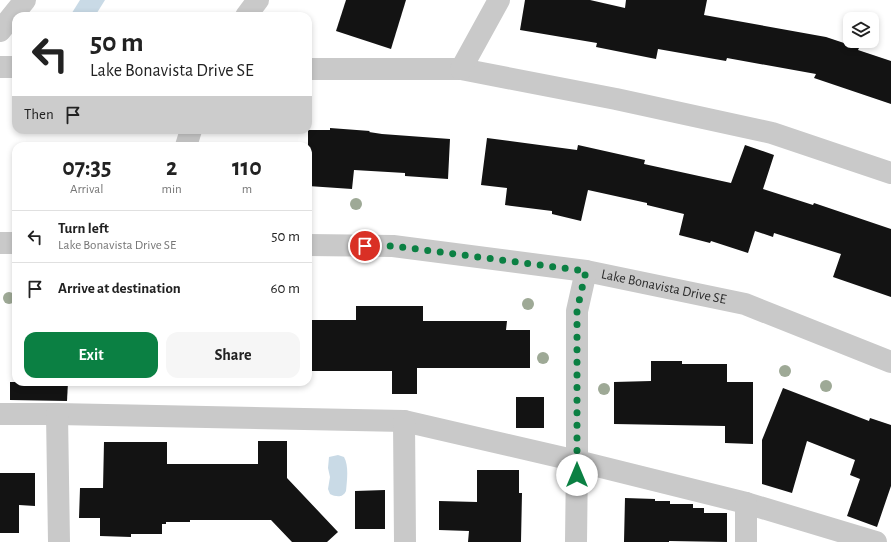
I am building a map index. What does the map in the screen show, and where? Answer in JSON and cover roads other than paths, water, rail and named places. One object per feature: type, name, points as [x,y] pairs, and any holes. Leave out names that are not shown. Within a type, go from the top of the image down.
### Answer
[{"type":"street","points":[[15,12],[25,0]]},
{"type":"street","points":[[249,12],[258,0]]},
{"type":"street","points":[[461,69],[499,0]]},
{"type":"street","points":[[0,31],[12,16]]},
{"type":"street","points":[[0,67],[12,67]]},
{"type":"street","points":[[312,69],[461,69],[616,99],[772,133],[891,173]]},
{"type":"street","points":[[0,242],[12,243]]},
{"type":"street","name":"Lake Bonavista Drive SE","points":[[312,245],[394,246],[586,271],[745,304],[891,362]]},
{"type":"street","points":[[576,542],[577,310],[586,271]]},
{"type":"street","points":[[0,414],[404,421],[577,461],[746,503],[876,542]]},
{"type":"street","points":[[57,414],[58,542]]},
{"type":"street","points":[[404,421],[405,542]]},
{"type":"street","points":[[746,503],[746,542]]},
{"type":"water","points":[[80,0],[105,0],[98,12],[72,12]]},
{"type":"water","points":[[338,455],[344,457],[347,465],[346,491],[343,495],[335,496],[330,494],[328,489],[330,477],[328,468],[329,457]]}]
